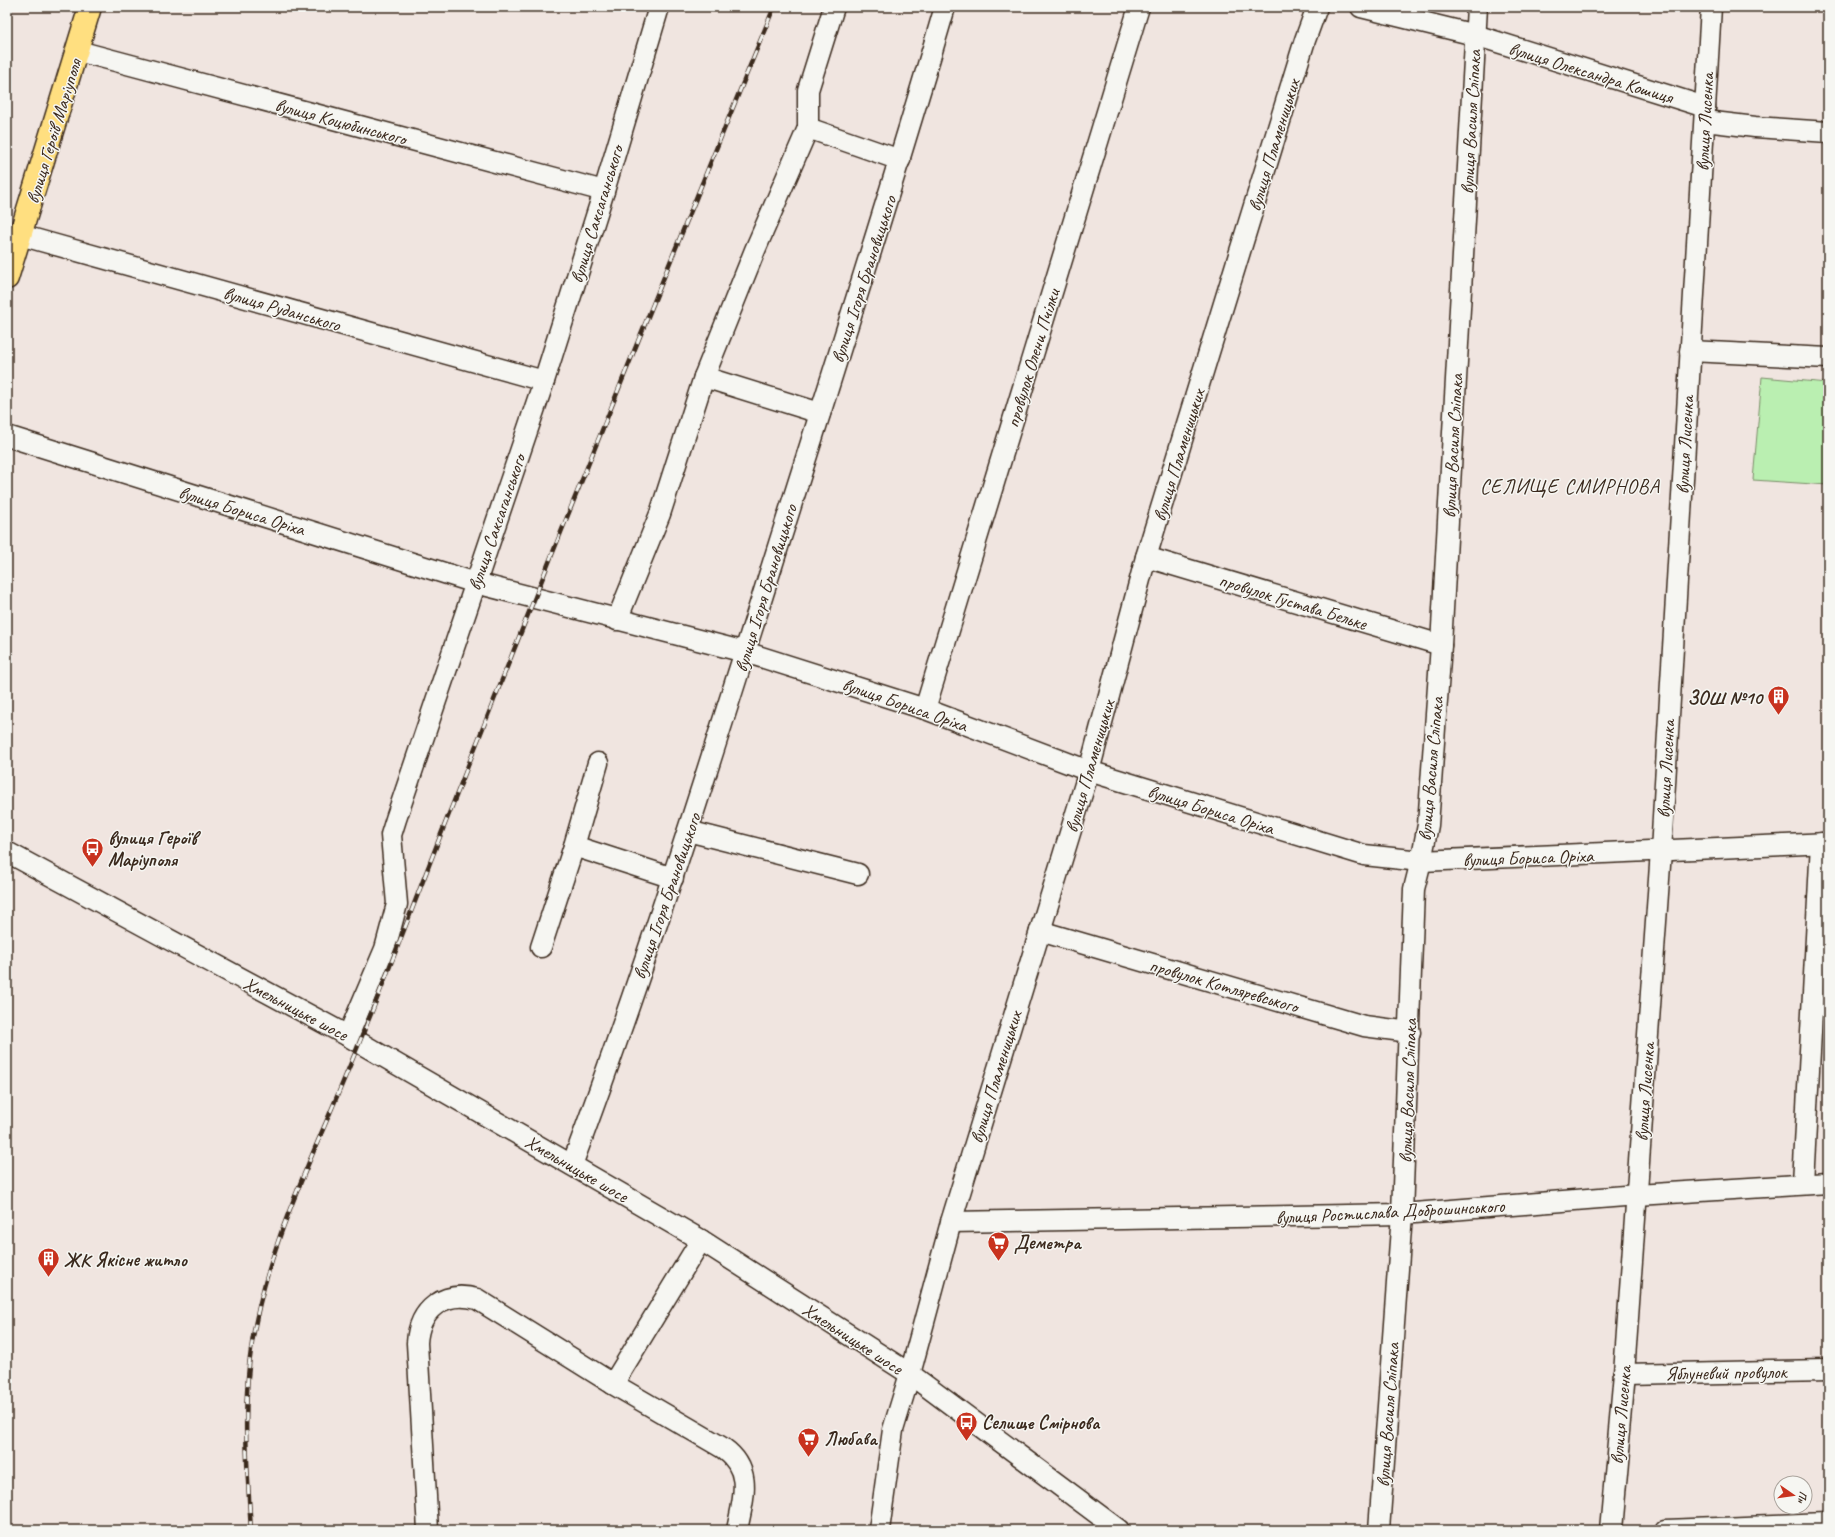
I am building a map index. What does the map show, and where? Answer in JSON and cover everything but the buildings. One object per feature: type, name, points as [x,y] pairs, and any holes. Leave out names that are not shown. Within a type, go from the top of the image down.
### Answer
[{"type":"main road","name":"вулиця Героїв Маріуполя","points":[[7,278],[90,7]]},
{"type":"street","name":"вулиця Саксаганського","points":[[348,1036],[385,949],[396,904],[391,835],[544,381],[604,191],[659,7]]},
{"type":"street","points":[[617,620],[660,514],[704,377],[755,250],[808,128],[808,90],[834,7]]},
{"type":"street","name":"вулиця Ігоря Брановицького","points":[[572,1164],[597,1098],[673,878],[900,160],[945,7]]},
{"type":"street","name":"провулок Олени Пчілки","points":[[925,709],[1139,7]]},
{"type":"street","name":"вулиця Пламеницьких","points":[[879,1530],[893,1430],[910,1374],[951,1222],[1089,771],[1146,557],[1305,40],[1317,7]]},
{"type":"street","name":"вулиця Олександра Кошиця","points":[[1361,7],[1475,35],[1705,114],[1755,127],[1828,132]]},
{"type":"street","name":"вулиця Василя Сліпака","points":[[1379,1530],[1402,1214],[1410,1032],[1414,889],[1428,824],[1440,645],[1477,7]]},
{"type":"street","name":"вулиця Лисенка","points":[[1610,1530],[1624,1374],[1661,851],[1711,7]]},
{"type":"street","name":"вулиця Коцюбинського","points":[[78,50],[604,191]]},
{"type":"street","points":[[808,128],[900,160]]},
{"type":"street","name":"вулиця Руданського","points":[[20,235],[544,381]]},
{"type":"street","points":[[1690,351],[1828,358]]},
{"type":"street","points":[[704,377],[820,413]]},
{"type":"street","name":"вулиця Бориса Оріха","points":[[7,436],[476,583],[745,652],[925,709],[1089,771],[1364,855],[1421,861],[1824,843]]},
{"type":"street","name":"провулок Густава Бельке","points":[[1146,557],[1440,645]]},
{"type":"street","points":[[541,947],[574,846],[598,763]]},
{"type":"street","points":[[688,831],[858,874]]},
{"type":"street","points":[[1803,1184],[1824,843]]},
{"type":"street","points":[[574,846],[673,878]]},
{"type":"street","name":"Хмельницьке шосе","points":[[7,852],[348,1036],[572,1164],[701,1240],[910,1374],[1119,1530]]},
{"type":"street","name":"провулок Котляревського","points":[[1040,931],[1364,1026],[1410,1032]]},
{"type":"street","name":"вулиця Ростислава Доброшинського","points":[[951,1222],[1402,1214],[1637,1194],[1828,1183]]},
{"type":"street","points":[[613,1384],[701,1240]]},
{"type":"street","points":[[428,1530],[417,1343],[418,1335],[422,1320],[432,1307],[446,1299],[462,1296],[477,1299],[613,1384],[723,1448],[733,1457],[740,1468],[744,1487],[737,1530]]},
{"type":"street","name":"Яблуневий провулок","points":[[1624,1374],[1828,1370]]},
{"type":"street","points":[[1666,1530],[1828,1524]]},
{"type":"green space","points":[[1762,377],[1828,383],[1828,485],[1753,480]]},
{"type":"railway","points":[[251,1530],[246,1436],[249,1366],[258,1309],[278,1242],[379,994],[561,531],[774,7]]},
{"type":"place","name":"ЗОШ №10","points":[[1778,716]]},
{"type":"place","name":"вулиця Героїв Маріуполя","points":[[92,868]]},
{"type":"place","name":"Деметра","points":[[998,1262]]},
{"type":"place","name":"ЖК Якісне житло","points":[[48,1278]]},
{"type":"place","name":"Селище Смірнова","points":[[967,1442]]},
{"type":"place","name":"Любава","points":[[809,1458]]},
{"type":"district","name":"СЕЛИЩЕ СМИРНОВА","points":[[1570,486]]}]
